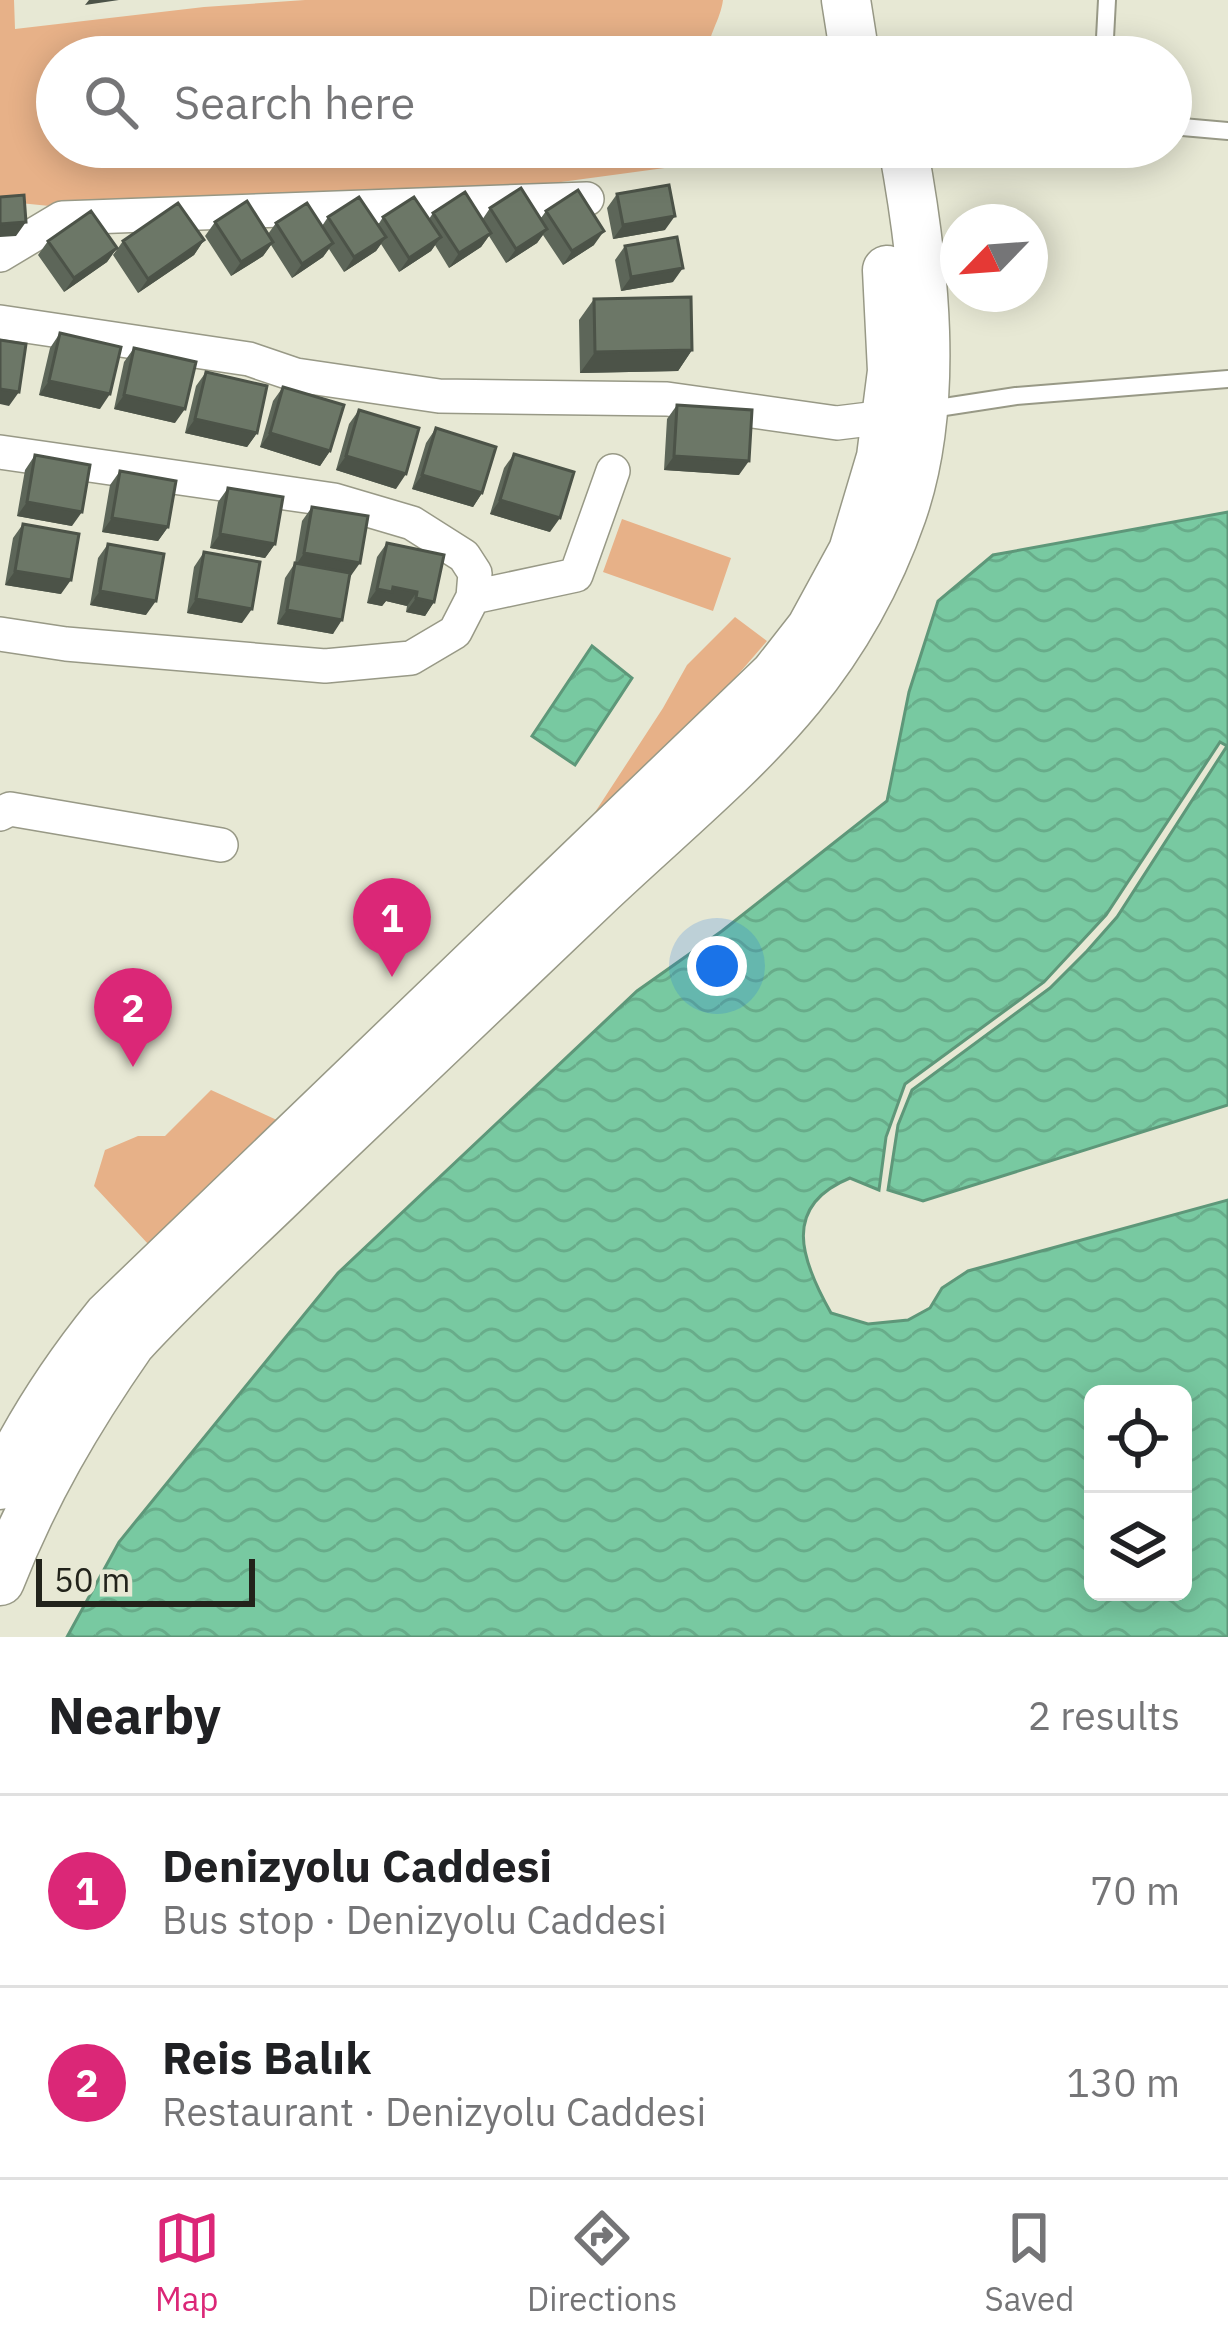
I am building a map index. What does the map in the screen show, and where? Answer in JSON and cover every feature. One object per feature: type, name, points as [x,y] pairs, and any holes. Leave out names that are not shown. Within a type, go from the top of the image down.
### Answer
[{"type":"street","points":[[846,0],[852,36]]},
{"type":"street","points":[[878,0],[883,36]]},
{"type":"street","points":[[0,1581],[55,1460],[131,1343],[582,909],[734,771],[789,714],[837,650],[879,572],[904,509],[904,414],[892,370],[891,301],[872,168]]},
{"type":"street","points":[[0,1485],[53,1388],[108,1316],[775,674],[811,628],[853,551],[880,457],[927,359],[906,168]]},
{"type":"street","points":[[0,255],[62,218],[587,200]]},
{"type":"street","points":[[0,322],[249,359],[296,375],[439,396],[667,399],[837,423],[904,414]]},
{"type":"street","points":[[0,452],[334,500],[412,523],[464,556],[475,573],[473,597],[454,632],[411,658],[325,666],[0,634]]},
{"type":"street","points":[[473,597],[576,575],[614,470]]},
{"type":"street","points":[[0,814],[10,809],[221,845]]},
{"type":"lane","points":[[1105,36],[1107,0]]},
{"type":"lane","points":[[1192,128],[1228,131]]},
{"type":"lane","points":[[904,414],[1016,396],[1228,379]]},
{"type":"shaded area","points":[[0,0],[14,0],[15,29],[305,0],[723,0],[712,36],[36,36],[36,168],[665,168],[561,182],[526,201],[139,215],[0,201]]},
{"type":"shaded area","points":[[622,519],[731,558],[713,611],[603,572]]},
{"type":"shaded area","points":[[735,617],[767,641],[697,722],[586,826],[687,665]]},
{"type":"shaded area","points":[[211,1090],[279,1121],[150,1246],[94,1186],[105,1150],[138,1136],[165,1136]]},
{"type":"water","points":[[1228,512],[1228,1105],[923,1201],[888,1190],[898,1125],[912,1090],[1050,988],[1087,951],[1117,917],[1227,746],[1220,742],[1106,915],[1044,982],[905,1084],[886,1137],[879,1190],[850,1178],[828,1190],[814,1203],[803,1236],[812,1273],[831,1313],[868,1324],[908,1320],[930,1308],[942,1288],[968,1271],[1228,1200],[1228,1637],[67,1637],[119,1542],[338,1273],[637,991],[722,931],[887,801],[909,692],[938,601],[993,555]]},
{"type":"water","points":[[592,646],[632,678],[575,765],[532,736]]},
{"type":"building","points":[[669,185],[675,216],[623,225],[617,194]]},
{"type":"building","points":[[521,188],[547,229],[516,249],[490,208]]},
{"type":"building","points":[[578,190],[604,231],[572,251],[546,211]]},
{"type":"building","points":[[465,192],[491,233],[459,253],[433,213]]},
{"type":"building","points":[[24,195],[26,222],[0,224],[0,197]]},
{"type":"building","points":[[359,197],[386,237],[354,257],[328,217]]},
{"type":"building","points":[[414,197],[441,237],[409,258],[383,217]]},
{"type":"building","points":[[247,201],[273,242],[241,262],[215,222]]},
{"type":"building","points":[[178,203],[204,240],[148,279],[123,241]]},
{"type":"building","points":[[307,203],[333,243],[302,264],[276,223]]},
{"type":"building","points":[[91,211],[117,248],[74,278],[48,241]]},
{"type":"building","points":[[677,237],[683,268],[631,277],[625,246]]},
{"type":"building","points":[[691,297],[692,350],[595,352],[594,299]]},
{"type":"building","points":[[60,333],[121,347],[110,394],[49,381]]},
{"type":"building","points":[[0,340],[26,344],[19,392],[0,389]]},
{"type":"building","points":[[134,348],[196,362],[185,409],[124,395]]},
{"type":"building","points":[[206,372],[267,386],[257,433],[195,419]]},
{"type":"building","points":[[283,387],[344,405],[330,451],[270,433]]},
{"type":"building","points":[[677,405],[752,410],[749,461],[674,456]]},
{"type":"building","points":[[359,410],[419,428],[406,474],[346,456]]},
{"type":"building","points":[[436,428],[496,447],[482,493],[422,475]]},
{"type":"building","points":[[514,454],[574,472],[560,518],[500,500]]},
{"type":"building","points":[[35,455],[90,465],[82,512],[27,502]]},
{"type":"building","points":[[120,471],[176,481],[168,527],[112,518]]},
{"type":"building","points":[[228,488],[283,497],[275,544],[220,534]]},
{"type":"building","points":[[312,507],[368,516],[360,563],[304,553]]},
{"type":"building","points":[[23,524],[79,534],[71,580],[15,571]]},
{"type":"building","points":[[387,543],[444,555],[434,602],[416,598],[417,592],[377,589]]},
{"type":"building","points":[[108,544],[164,554],[156,601],[100,591]]},
{"type":"building","points":[[204,552],[260,562],[252,609],[196,599]]},
{"type":"building","points":[[295,563],[350,573],[342,620],[287,610]]},
{"type":"place","name":"Denizyolu Caddesi","points":[[392,977]]},
{"type":"place","name":"Reis Balık","points":[[133,1067]]}]
